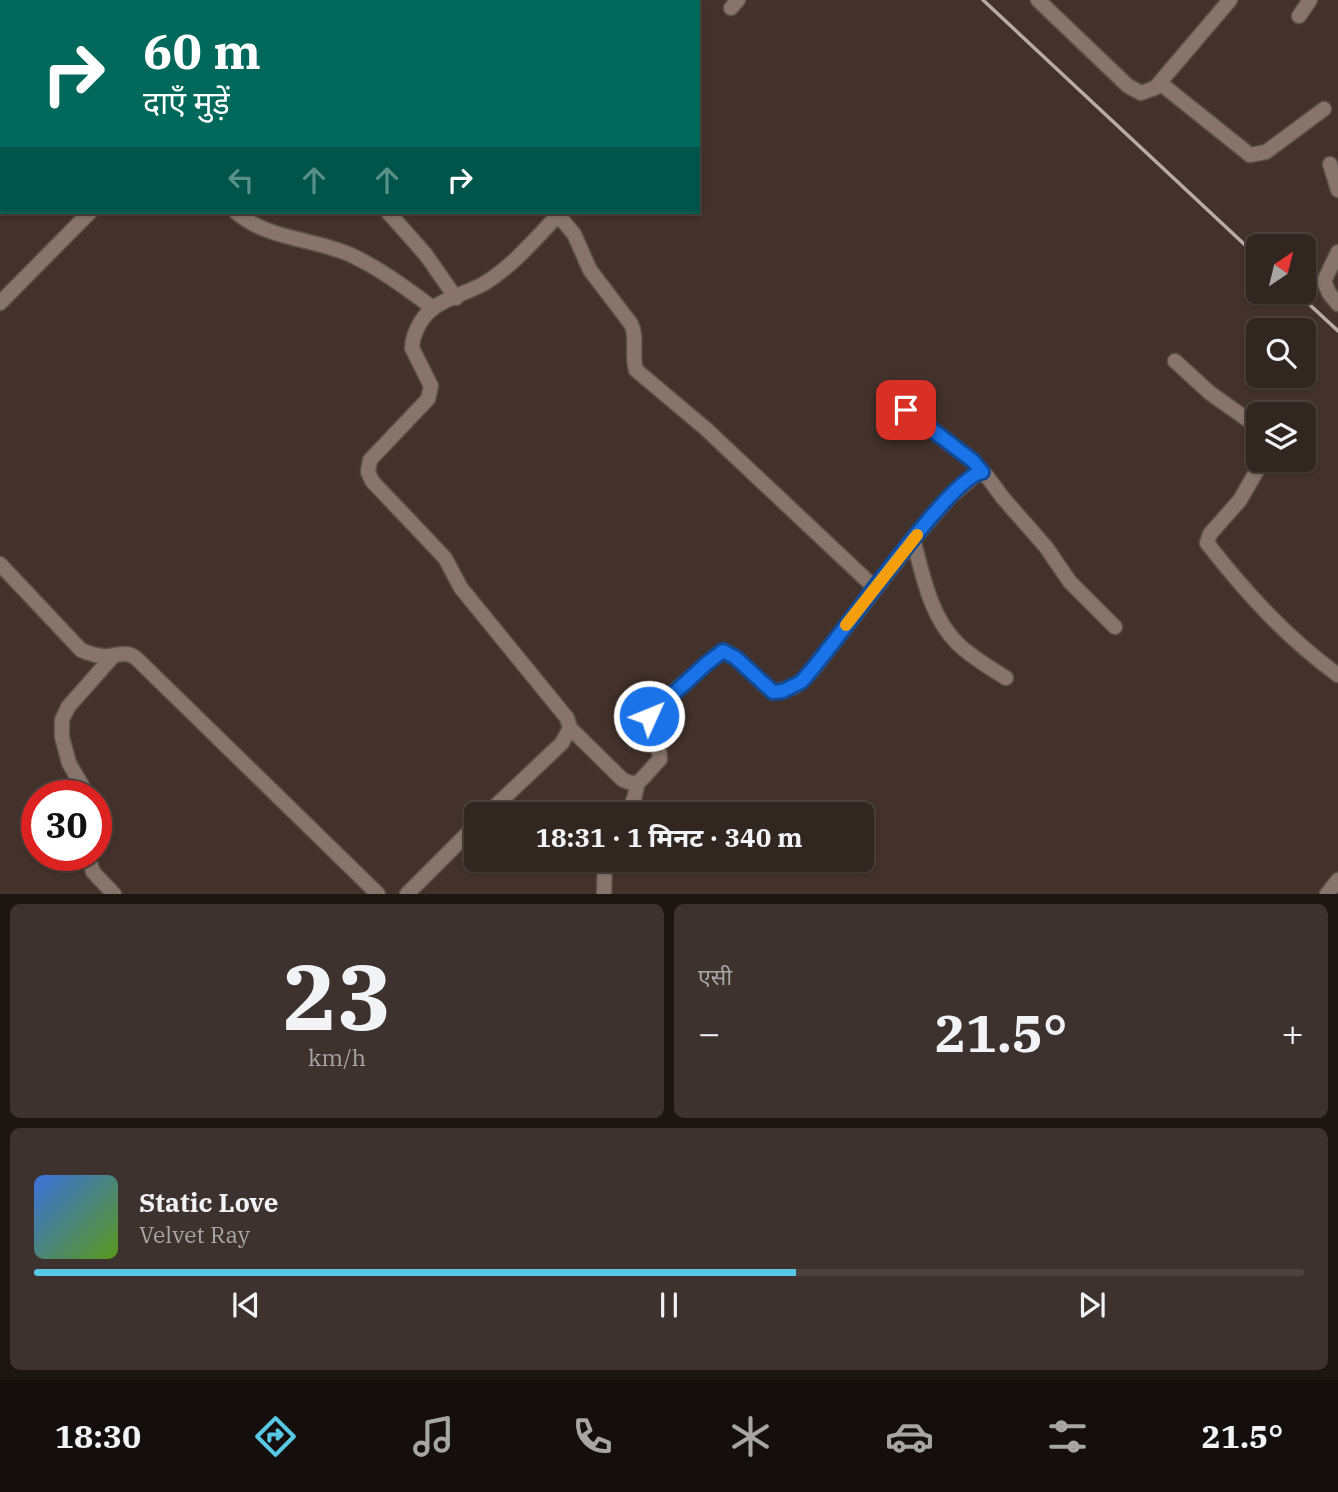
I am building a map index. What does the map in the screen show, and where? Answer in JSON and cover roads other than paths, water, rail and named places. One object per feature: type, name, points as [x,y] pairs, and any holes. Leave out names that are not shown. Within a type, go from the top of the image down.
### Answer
[{"type":"street","points":[[1038,0],[1136,91],[1150,91],[1160,83],[1230,0]]},
{"type":"street","points":[[1299,16],[1310,0]]},
{"type":"street","points":[[1160,83],[1250,155],[1266,152],[1324,109]]},
{"type":"street","points":[[1330,164],[1338,190]]},
{"type":"street","points":[[0,303],[88,214]]},
{"type":"street","points":[[239,214],[275,234],[351,255],[383,272],[433,308]]},
{"type":"street","points":[[390,214],[426,255],[456,298]]},
{"type":"street","points":[[559,214],[499,273],[486,283],[433,308],[416,329],[412,348],[431,386],[428,399],[370,460],[368,472],[372,481],[445,558],[461,588],[561,708],[570,729],[623,780],[628,783],[638,782]]},
{"type":"street","points":[[561,214],[574,234],[590,270],[634,330],[632,356],[636,370],[706,429],[875,587]]},
{"type":"street","points":[[1338,252],[1324,281],[1338,304]]},
{"type":"street","points":[[1175,361],[1210,393],[1246,418]]},
{"type":"street","points":[[906,410],[973,461],[1046,547],[1070,582],[1115,627]]},
{"type":"street","points":[[633,802],[638,782],[660,759],[657,740],[648,718],[649,713],[719,653],[727,652],[773,692],[794,687],[812,671],[913,539],[950,497],[974,475],[982,472]]},
{"type":"street","points":[[1256,472],[1242,497],[1210,534],[1207,543],[1239,584],[1273,620],[1338,675]]},
{"type":"street","points":[[913,539],[932,603],[947,633],[971,655],[1006,678]]},
{"type":"street","points":[[0,564],[81,650],[91,654],[129,653],[136,658],[378,894]]},
{"type":"street","points":[[79,780],[69,763],[62,737],[62,720],[68,707],[114,655]]},
{"type":"street","points":[[500,802],[562,743],[570,729]]},
{"type":"street","points":[[407,894],[464,837]]},
{"type":"street","points":[[93,871],[114,894]]},
{"type":"street","points":[[604,894],[605,872]]},
{"type":"street","points":[[1327,894],[1338,880]]},
{"type":"railway","points":[[983,0],[1246,246]]},
{"type":"railway","points":[[1309,304],[1338,331]]}]
